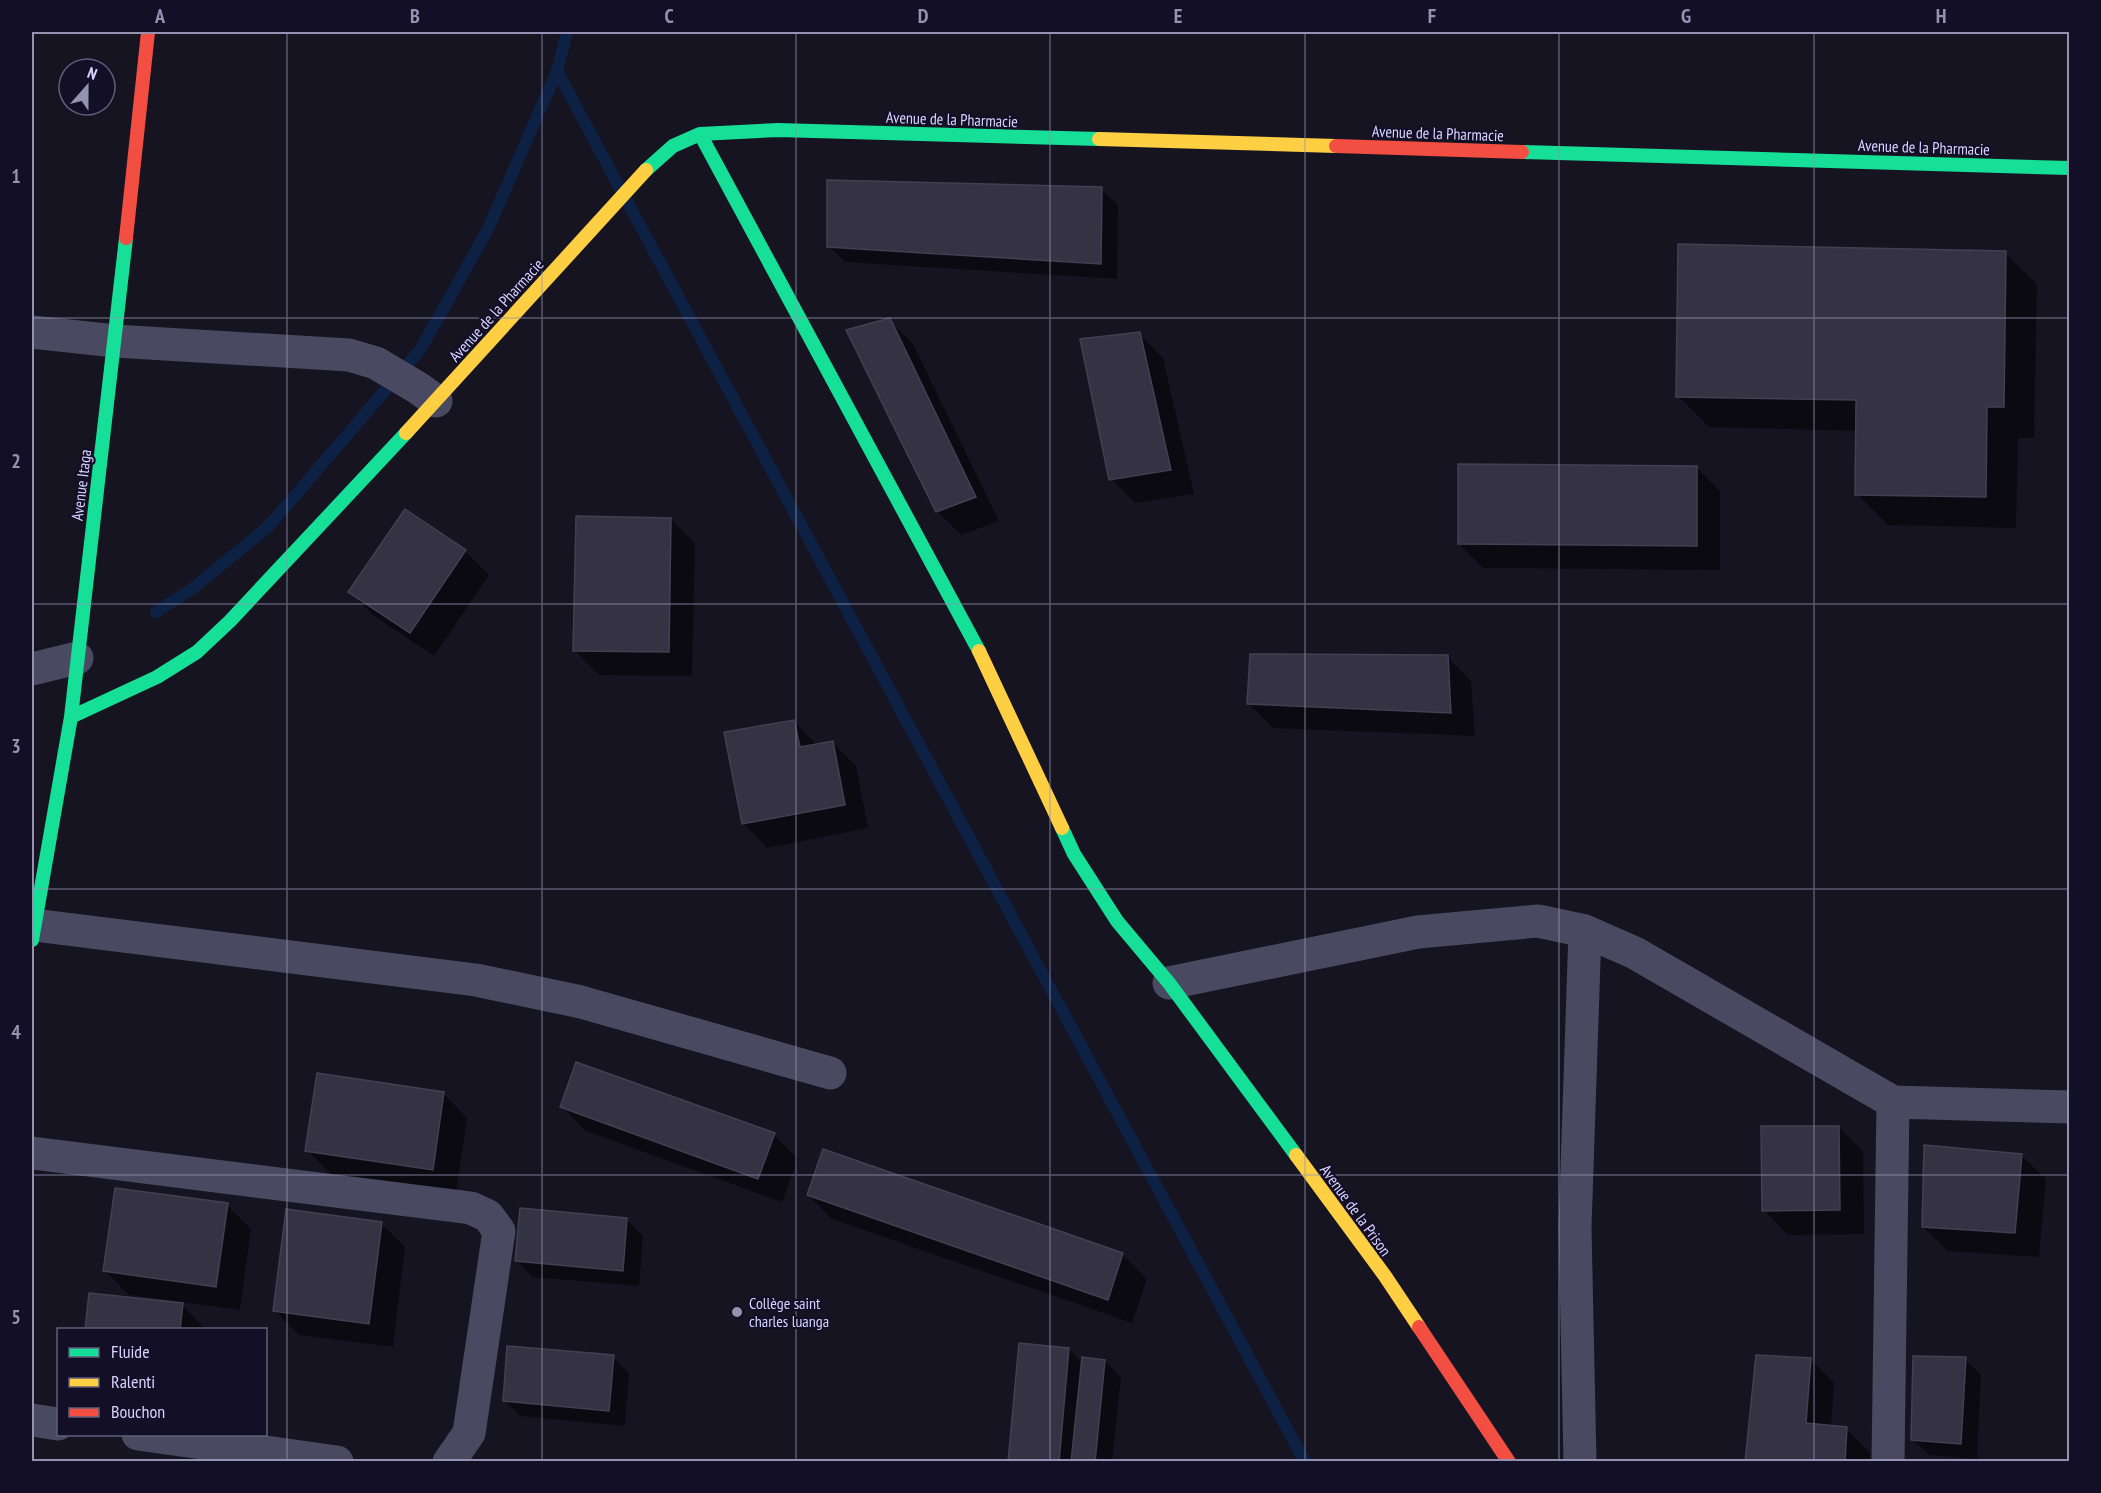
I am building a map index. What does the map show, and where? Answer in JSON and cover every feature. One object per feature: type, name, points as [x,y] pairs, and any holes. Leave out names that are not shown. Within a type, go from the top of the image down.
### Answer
[{"type":"street","name":"Avenue Itaga","points":[[33,933],[71,717],[148,32]]},
{"type":"street","name":"Avenue de la Pharmacie","points":[[71,717],[157,677],[197,652],[230,621],[427,395],[637,177],[673,146],[700,134],[778,130],[2070,168]]},
{"type":"street","name":"Avenue de la Prison","points":[[700,134],[967,627],[1074,854],[1117,921],[1169,983],[1385,1276],[1509,1461]]},
{"type":"street","points":[[32,332],[115,341],[349,355],[376,363],[427,395]]},
{"type":"street","points":[[32,669],[77,658]]},
{"type":"street","points":[[1169,983],[1418,932],[1538,921],[1585,931],[1635,953],[1893,1102],[2070,1107]]},
{"type":"street","points":[[1580,1461],[1575,1227],[1585,931]]},
{"type":"street","points":[[33,933],[476,980],[581,1002],[830,1073]]},
{"type":"street","points":[[1888,1461],[1893,1102]]},
{"type":"street","points":[[32,1153],[471,1208],[488,1216],[499,1231],[469,1433],[449,1461]]},
{"type":"street","points":[[32,1420],[57,1424]]},
{"type":"street","points":[[153,1436],[337,1461]]},
{"type":"building","points":[[827,180],[1102,187],[1101,264],[827,247]]},
{"type":"building","points":[[1678,244],[2006,251],[2004,407],[1987,407],[1986,497],[1855,495],[1856,400],[1676,397]]},
{"type":"building","points":[[890,318],[976,497],[936,512],[846,330]]},
{"type":"building","points":[[1140,332],[1171,470],[1109,480],[1080,339]]},
{"type":"building","points":[[1458,464],[1697,466],[1697,546],[1458,544]]},
{"type":"building","points":[[405,509],[466,550],[410,633],[348,592]]},
{"type":"building","points":[[576,516],[671,518],[669,652],[573,651]]},
{"type":"building","points":[[1250,654],[1448,655],[1451,713],[1247,704]]},
{"type":"building","points":[[794,720],[800,747],[833,741],[845,805],[742,824],[724,732]]},
{"type":"building","points":[[576,1062],[775,1133],[758,1179],[560,1107]]},
{"type":"building","points":[[317,1073],[444,1092],[433,1170],[305,1151]]},
{"type":"building","points":[[1761,1126],[1839,1126],[1840,1210],[1762,1211]]},
{"type":"building","points":[[1924,1145],[2022,1154],[2015,1233],[1922,1227]]},
{"type":"building","points":[[823,1149],[1123,1253],[1108,1300],[807,1195]]},
{"type":"building","points":[[115,1188],[228,1203],[216,1287],[103,1271]]},
{"type":"building","points":[[520,1208],[627,1218],[623,1271],[515,1261]]},
{"type":"building","points":[[286,1209],[382,1222],[369,1324],[273,1311]]},
{"type":"building","points":[[89,1293],[183,1303],[180,1328],[85,1328]]},
{"type":"building","points":[[1019,1343],[1069,1348],[1059,1462],[1008,1462]]},
{"type":"building","points":[[507,1346],[614,1355],[609,1411],[503,1401]]},
{"type":"building","points":[[1756,1355],[1811,1358],[1806,1423],[1847,1427],[1845,1462],[1745,1462]]},
{"type":"building","points":[[1913,1356],[1966,1357],[1961,1444],[1911,1440]]},
{"type":"building","points":[[1082,1357],[1105,1360],[1095,1462],[1071,1462]]},
{"type":"waterway","points":[[156,612],[192,589],[269,526],[420,350],[487,231],[557,71],[567,32]]},
{"type":"waterway","points":[[557,71],[1305,1462]]},
{"type":"traffic: fast","points":[[646,170],[673,146],[700,134],[778,130],[1099,139]]},
{"type":"traffic: fast","points":[[700,134],[979,651]]},
{"type":"traffic: fast","points":[[1522,152],[2070,168]]},
{"type":"traffic: fast","points":[[32,940],[71,717],[126,238]]},
{"type":"traffic: fast","points":[[71,717],[157,677],[197,652],[230,621],[406,433]]},
{"type":"traffic: fast","points":[[1062,828],[1074,854],[1117,921],[1169,983],[1296,1155]]},
{"type":"traffic: slow","points":[[1099,139],[1336,146]]},
{"type":"traffic: slow","points":[[406,433],[646,170]]},
{"type":"traffic: slow","points":[[979,651],[1062,828]]},
{"type":"traffic: slow","points":[[1296,1155],[1385,1276],[1419,1327]]},
{"type":"traffic: jam","points":[[126,238],[148,32]]},
{"type":"traffic: jam","points":[[1336,146],[1522,152]]},
{"type":"traffic: jam","points":[[1419,1327],[1509,1462]]},
{"type":"place","name":"Collège saint charles luanga","points":[[737,1312]]}]
